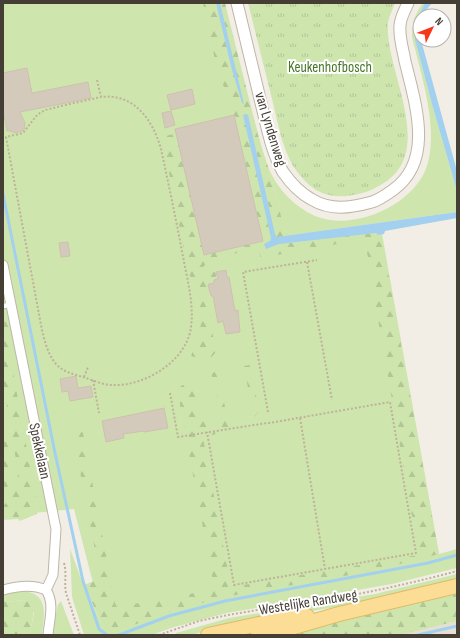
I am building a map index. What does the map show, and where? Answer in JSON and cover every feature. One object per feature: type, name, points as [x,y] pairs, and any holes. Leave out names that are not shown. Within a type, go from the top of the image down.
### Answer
[{"type":"main road","name":"Westelijke Randweg","points":[[258,635],[457,586]]},
{"type":"main road","name":"Westelijke Randweg","points":[[208,635],[282,619],[302,616],[340,614]]},
{"type":"street","name":"van Lyndenweg","points":[[237,3],[271,140],[283,172],[294,187],[308,198],[320,205],[334,208],[359,206],[374,201],[387,194],[408,176],[415,162],[418,146],[419,123],[400,38],[400,24],[408,3]]},
{"type":"street","name":"Spekkelaan","points":[[3,266],[7,306],[56,529],[53,575],[46,590]]},
{"type":"street","points":[[3,590],[28,586],[46,590],[50,596],[51,604],[48,635]]},
{"type":"path","points":[[96,80],[101,97]]},
{"type":"path","points":[[115,96],[136,107],[146,116],[153,126],[158,138],[190,296],[191,327],[188,338],[175,358],[166,367],[151,376],[126,384],[111,385],[84,377],[67,372],[57,365],[47,349],[41,325],[6,137],[23,132],[37,115],[46,110],[101,97],[115,96]]},
{"type":"path","points":[[268,412],[243,272],[317,260]]},
{"type":"path","points":[[307,262],[332,400]]},
{"type":"path","points":[[84,377],[88,367]]},
{"type":"path","points":[[93,380],[99,413]]},
{"type":"path","points":[[170,393],[178,437],[207,432],[300,418],[390,402],[416,553],[234,585],[207,432]]},
{"type":"path","points":[[300,418],[326,569]]},
{"type":"path","name":"Westelijke Randweg","points":[[299,604],[343,598],[412,583],[457,571]]},
{"type":"path","points":[[65,586],[80,635]]},
{"type":"path","name":"Westelijke Randweg","points":[[159,635],[199,621],[277,607]]},
{"type":"shaded area","points":[[457,601],[457,635],[319,635]]},
{"type":"green space","points":[[3,3],[222,3],[281,217],[269,169],[282,191],[294,203],[315,216],[330,220],[347,220],[381,212],[410,193],[420,180],[427,166],[431,135],[430,118],[424,84],[415,48],[417,48],[457,191],[457,212],[286,236],[288,244],[381,228],[439,554],[457,549],[457,568],[392,584],[227,613],[174,627],[152,635],[84,635],[72,597],[70,549],[85,589],[105,630],[74,509],[3,516]]},
{"type":"green space","points":[[203,3],[216,3],[232,70],[242,103],[244,102],[220,3],[225,3],[260,143],[269,169],[286,236],[277,237],[275,234],[248,115],[245,114],[244,116],[271,238],[266,249],[278,244],[376,233],[378,235],[381,234],[439,554],[372,571],[224,597],[170,612],[111,633],[106,633],[84,585],[94,581],[100,576],[73,435],[74,432],[81,431],[83,433],[117,607],[211,590],[214,587],[177,389],[184,384],[195,380],[197,381],[199,387],[194,390],[199,418],[218,417],[216,389],[211,383],[212,374],[218,370],[229,428],[227,431],[205,437],[204,443],[231,587],[418,555],[367,252],[359,240],[261,258],[258,250],[244,252],[218,258],[205,265],[201,270],[212,271],[217,274],[215,278],[207,283],[206,287],[211,317],[213,318],[214,322],[214,328],[212,331],[216,352],[208,361],[191,356],[200,334],[201,318],[198,280],[193,279],[189,275],[162,137],[177,133],[201,242],[221,238],[230,104],[216,65]]},
{"type":"green space","name":"Keukenhofbosch","points":[[248,3],[395,3],[388,23],[389,41],[404,106],[407,127],[407,148],[401,166],[387,181],[366,192],[347,196],[335,196],[316,190],[298,173],[289,159],[281,135]]},
{"type":"green space","points":[[423,3],[425,3],[423,8],[420,8]]},
{"type":"green space","points":[[3,315],[8,320],[11,360],[37,506],[37,514],[20,521],[18,519],[3,520],[3,506],[7,502],[18,478],[3,383]]},
{"type":"green space","points":[[250,365],[258,405],[260,407],[255,417],[253,416],[244,366]]},
{"type":"green space","points":[[3,424],[11,469],[10,478],[3,494]]},
{"type":"green space","points":[[457,574],[457,582],[393,597],[221,627],[191,635],[177,635],[176,633],[229,618],[375,594]]},
{"type":"green space","points":[[23,591],[38,596],[41,601],[44,613],[42,635],[31,635],[34,613],[24,600],[6,602],[4,594]]},
{"type":"green space","points":[[4,594],[6,602],[24,600],[33,605],[31,635],[3,635]]},
{"type":"green space","points":[[457,594],[457,621],[400,635],[270,635]]},
{"type":"green space","points":[[61,601],[74,635],[53,635],[52,631],[58,605]]},
{"type":"water","points":[[216,3],[220,3],[244,104],[242,103],[232,70]]},
{"type":"water","points":[[425,3],[432,3],[428,8],[423,8]]},
{"type":"water","points":[[417,48],[423,48],[457,171],[457,191]]},
{"type":"water","points":[[243,115],[248,115],[275,234],[277,237],[457,212],[457,218],[385,231],[384,234],[378,235],[376,233],[279,244],[266,249],[264,244],[270,241],[271,238]]},
{"type":"building","points":[[27,68],[32,93],[88,82],[91,98],[20,112],[25,123],[24,130],[16,133],[7,131],[3,110],[3,73]]},
{"type":"building","points":[[192,89],[195,104],[171,110],[167,95]]},
{"type":"building","points":[[171,111],[175,125],[165,128],[162,113]]},
{"type":"building","points":[[234,115],[263,241],[204,255],[175,129]]},
{"type":"building","points":[[68,242],[70,256],[61,257],[59,243]]},
{"type":"building","points":[[226,270],[227,277],[229,277],[235,311],[238,310],[240,332],[226,334],[223,321],[218,323],[213,296],[211,296],[208,285],[214,283],[214,280],[218,279],[216,272]]},
{"type":"building","points":[[76,376],[78,388],[91,386],[93,397],[70,401],[68,391],[62,392],[60,379]]},
{"type":"building","points":[[164,408],[168,428],[123,434],[124,438],[106,442],[102,421]]},
{"type":"waterway","points":[[3,194],[55,453],[83,581],[99,629],[107,635]]},
{"type":"waterway","points":[[119,635],[169,616],[225,601],[428,563],[457,555]]},
{"type":"waterway","points":[[418,635],[457,626]]}]
